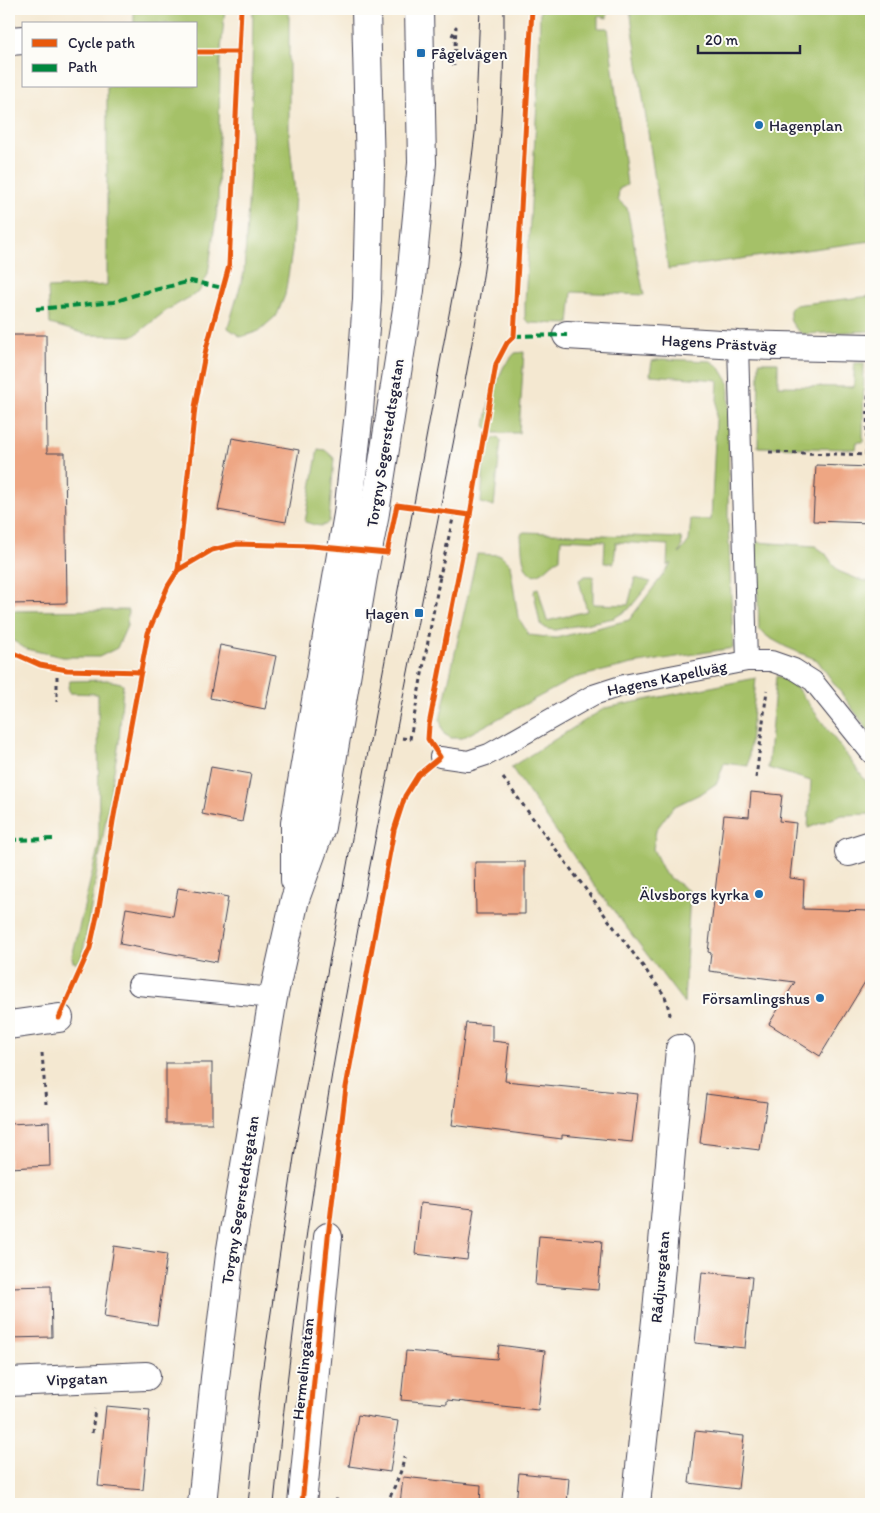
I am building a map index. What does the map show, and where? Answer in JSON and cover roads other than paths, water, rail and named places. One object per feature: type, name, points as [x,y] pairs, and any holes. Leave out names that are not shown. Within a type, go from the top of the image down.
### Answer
[{"type":"street","name":"Torgny Segerstedtsgatan","points":[[295,899],[294,823],[348,514],[359,412],[368,299],[370,170],[366,9]]},
{"type":"street","name":"Torgny Segerstedtsgatan","points":[[202,1504],[230,1255],[273,998],[295,899],[321,827],[364,568],[374,519],[410,290],[422,163],[419,9]]},
{"type":"street","points":[[9,41],[22,40]]},
{"type":"street","name":"Hagens Prästväg","points":[[567,335],[738,345],[871,348]]},
{"type":"street","points":[[9,1025],[59,1018]]},
{"type":"street","name":"Rådjursgatan","points":[[636,1504],[655,1330],[680,1049]]},
{"type":"street","name":"Hermelingatan","points":[[303,1501],[328,1237]]},
{"type":"street","name":"Vipgatan","points":[[9,1382],[146,1376]]},
{"type":"lane","points":[[738,345],[747,661]]},
{"type":"lane","name":"Hagens Kapellväg","points":[[440,757],[468,761],[489,754],[593,695],[624,685],[747,661],[771,661],[794,669],[813,681],[871,754]]},
{"type":"lane","points":[[138,986],[273,998]]},
{"type":"tram line","points":[[248,1504],[261,1380],[298,1130],[460,255],[475,133],[480,9]]},
{"type":"tram line","points":[[274,1504],[301,1272],[344,1003],[450,462],[489,236],[503,85],[504,9]]},
{"type":"place","name":"Fågelvägen","points":[[421,53]]},
{"type":"place","name":"Hagenplan","points":[[759,125]]},
{"type":"place","name":"Hagen","points":[[419,613]]},
{"type":"place","name":"Älvsborgs kyrka","points":[[759,894]]},
{"type":"place","name":"Församlingshus","points":[[820,998]]}]
